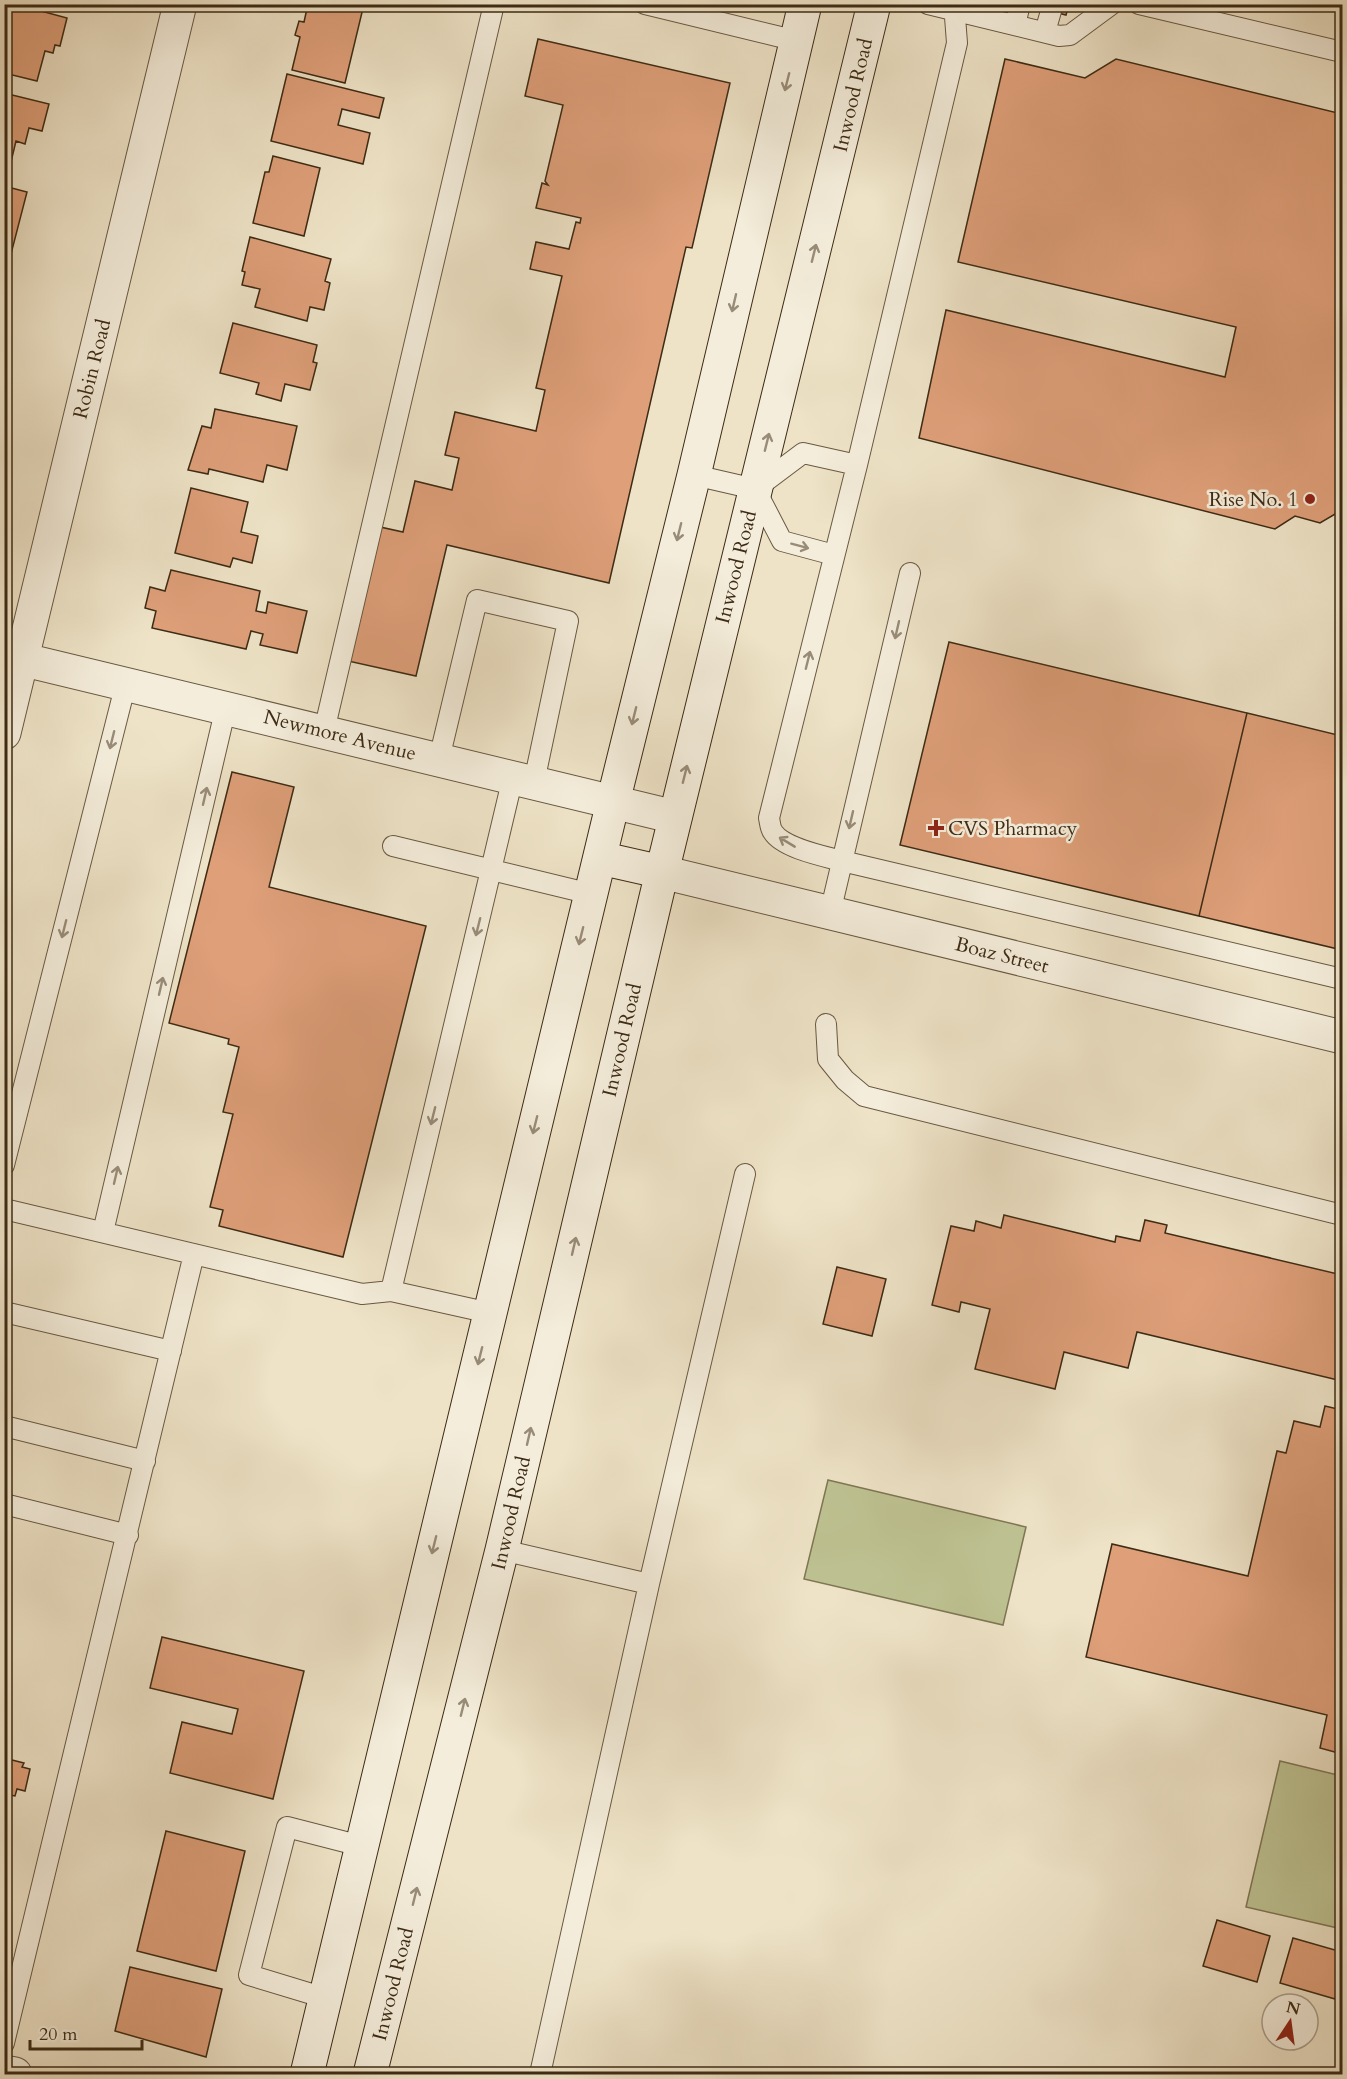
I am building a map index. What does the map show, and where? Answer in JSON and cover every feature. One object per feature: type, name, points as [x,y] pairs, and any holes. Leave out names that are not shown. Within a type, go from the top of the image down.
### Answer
[{"type":"main road","name":"Robin Road","points":[[4,733],[14,657],[180,4]]},
{"type":"main road","points":[[306,2074],[694,475],[805,4]]},
{"type":"main road","name":"Inwood Road","points":[[370,2074],[502,1550],[675,817],[874,4]]},
{"type":"main road","name":"Newmore Avenue","points":[[14,657],[675,817]]},
{"type":"main road","name":"Boaz Street","points":[[600,858],[1342,1037]]},
{"type":"main road","points":[[4,2072],[15,2074]]},
{"type":"lane","points":[[324,731],[494,4]]},
{"type":"lane","points":[[645,4],[796,41]]},
{"type":"lane","points":[[928,4],[955,8],[1059,36],[1070,35],[1112,4]]},
{"type":"lane","points":[[1015,25],[1020,4]]},
{"type":"lane","points":[[1139,4],[1342,52]]},
{"type":"lane","points":[[955,8],[957,43],[769,818],[772,831],[782,841],[794,847],[842,861],[1342,979]]},
{"type":"lane","points":[[1045,32],[1051,11]]},
{"type":"lane","points":[[755,489],[803,453],[856,465]]},
{"type":"lane","points":[[694,475],[755,489],[782,541],[834,555]]},
{"type":"lane","points":[[830,913],[910,573]]},
{"type":"lane","points":[[391,1291],[492,870],[523,780],[568,621],[477,600],[439,759]]},
{"type":"lane","points":[[4,1164],[126,683]]},
{"type":"lane","points":[[103,1232],[226,707]]},
{"type":"lane","points":[[393,846],[591,894]]},
{"type":"lane","points":[[826,1023],[828,1059],[845,1080],[864,1096],[1342,1215]]},
{"type":"lane","points":[[540,2074],[649,1584],[745,1174]]},
{"type":"lane","points":[[4,1209],[362,1294],[391,1291],[490,1313]]},
{"type":"lane","points":[[4,2043],[194,1254]]},
{"type":"lane","points":[[4,1312],[171,1351]]},
{"type":"lane","points":[[4,1425],[146,1461]]},
{"type":"lane","points":[[4,1504],[128,1535]]},
{"type":"lane","points":[[502,1550],[649,1584]]},
{"type":"lane","points":[[325,1998],[249,1975],[287,1827],[362,1846]]},
{"type":"green space","points":[[828,1480],[1026,1527],[1003,1625],[804,1579]]},
{"type":"green space","points":[[1280,1761],[1342,1776],[1342,1929],[1246,1907]]},
{"type":"building","points":[[4,4],[15,4],[67,18],[60,46],[55,45],[53,53],[45,51],[37,81],[4,73]]},
{"type":"building","points":[[308,4],[364,4],[345,83],[292,70],[300,37],[295,35],[299,21],[304,22]]},
{"type":"building","points":[[1023,4],[1069,4],[1066,15]]},
{"type":"building","points":[[538,39],[730,83],[692,248],[686,247],[609,583],[447,545],[416,676],[348,661],[380,527],[403,532],[415,481],[452,490],[459,458],[445,455],[455,412],[536,431],[545,390],[536,388],[562,276],[530,269],[536,242],[569,249],[576,222],[580,223],[581,218],[536,208],[542,183],[548,185],[545,181],[563,105],[525,96]]},
{"type":"building","points":[[1005,59],[1085,78],[1116,59],[1342,114],[1342,395],[1340,405],[1342,409],[1342,510],[1320,523],[1295,516],[1275,529],[919,438],[946,310],[1225,377],[1236,327],[958,262]]},
{"type":"building","points":[[287,74],[384,98],[379,118],[342,109],[338,125],[370,133],[363,164],[271,141]]},
{"type":"building","points":[[4,93],[49,104],[42,131],[29,128],[25,144],[16,141],[10,166],[4,165]]},
{"type":"building","points":[[273,156],[320,168],[304,236],[253,223],[265,172],[269,172]]},
{"type":"building","points":[[4,186],[27,192],[11,254],[4,253]]},
{"type":"building","points":[[250,237],[331,259],[325,281],[330,283],[324,310],[310,307],[307,321],[255,307],[260,289],[242,285],[245,272],[242,271]]},
{"type":"building","points":[[233,323],[317,345],[313,362],[317,363],[310,390],[285,384],[281,401],[256,394],[259,383],[220,373]]},
{"type":"building","points":[[215,409],[297,426],[287,470],[267,465],[263,482],[209,469],[208,474],[188,470],[202,426],[211,428]]},
{"type":"building","points":[[191,488],[248,502],[241,532],[258,536],[252,563],[233,558],[230,567],[175,553]]},
{"type":"building","points":[[171,570],[260,591],[256,611],[266,613],[268,602],[307,611],[297,653],[260,645],[263,634],[251,631],[246,649],[152,628],[156,611],[145,608],[150,587],[165,591]]},
{"type":"building","points":[[949,642],[1247,713],[1199,916],[900,845]]},
{"type":"building","points":[[1247,713],[1342,736],[1342,950],[1199,916]]},
{"type":"building","points":[[232,772],[294,787],[269,887],[426,926],[343,1257],[219,1226],[223,1210],[210,1207],[233,1114],[223,1112],[239,1047],[228,1044],[229,1039],[169,1023]]},
{"type":"building","points":[[1004,1215],[1115,1242],[1116,1236],[1140,1241],[1145,1220],[1167,1225],[1165,1233],[1342,1275],[1342,1381],[1137,1332],[1128,1368],[1064,1352],[1055,1389],[975,1369],[990,1309],[961,1302],[959,1312],[932,1305],[951,1226],[974,1231],[976,1221],[1001,1228]]},
{"type":"building","points":[[837,1267],[886,1279],[872,1336],[823,1324]]},
{"type":"building","points":[[1325,1406],[1342,1410],[1342,1754],[1320,1748],[1327,1715],[1086,1657],[1112,1544],[1248,1576],[1277,1451],[1286,1453],[1294,1421],[1320,1427]]},
{"type":"building","points":[[162,1637],[304,1671],[273,1799],[170,1773],[182,1722],[232,1734],[238,1709],[150,1688]]},
{"type":"building","points":[[4,1758],[24,1763],[22,1767],[30,1769],[25,1791],[17,1789],[15,1796],[4,1794]]},
{"type":"building","points":[[166,1831],[245,1851],[216,1971],[137,1951]]},
{"type":"building","points":[[1217,1920],[1270,1936],[1257,1982],[1203,1966]]},
{"type":"building","points":[[1293,1938],[1342,1952],[1342,1972],[1335,1999],[1320,1995],[1320,1992],[1311,1992],[1280,1983]]},
{"type":"building","points":[[130,1967],[222,1989],[206,2057],[115,2031]]},
{"type":"place","name":"Rise No. 1","points":[[1310,499]]},
{"type":"place","name":"CVS Pharmacy","points":[[936,828]]}]
